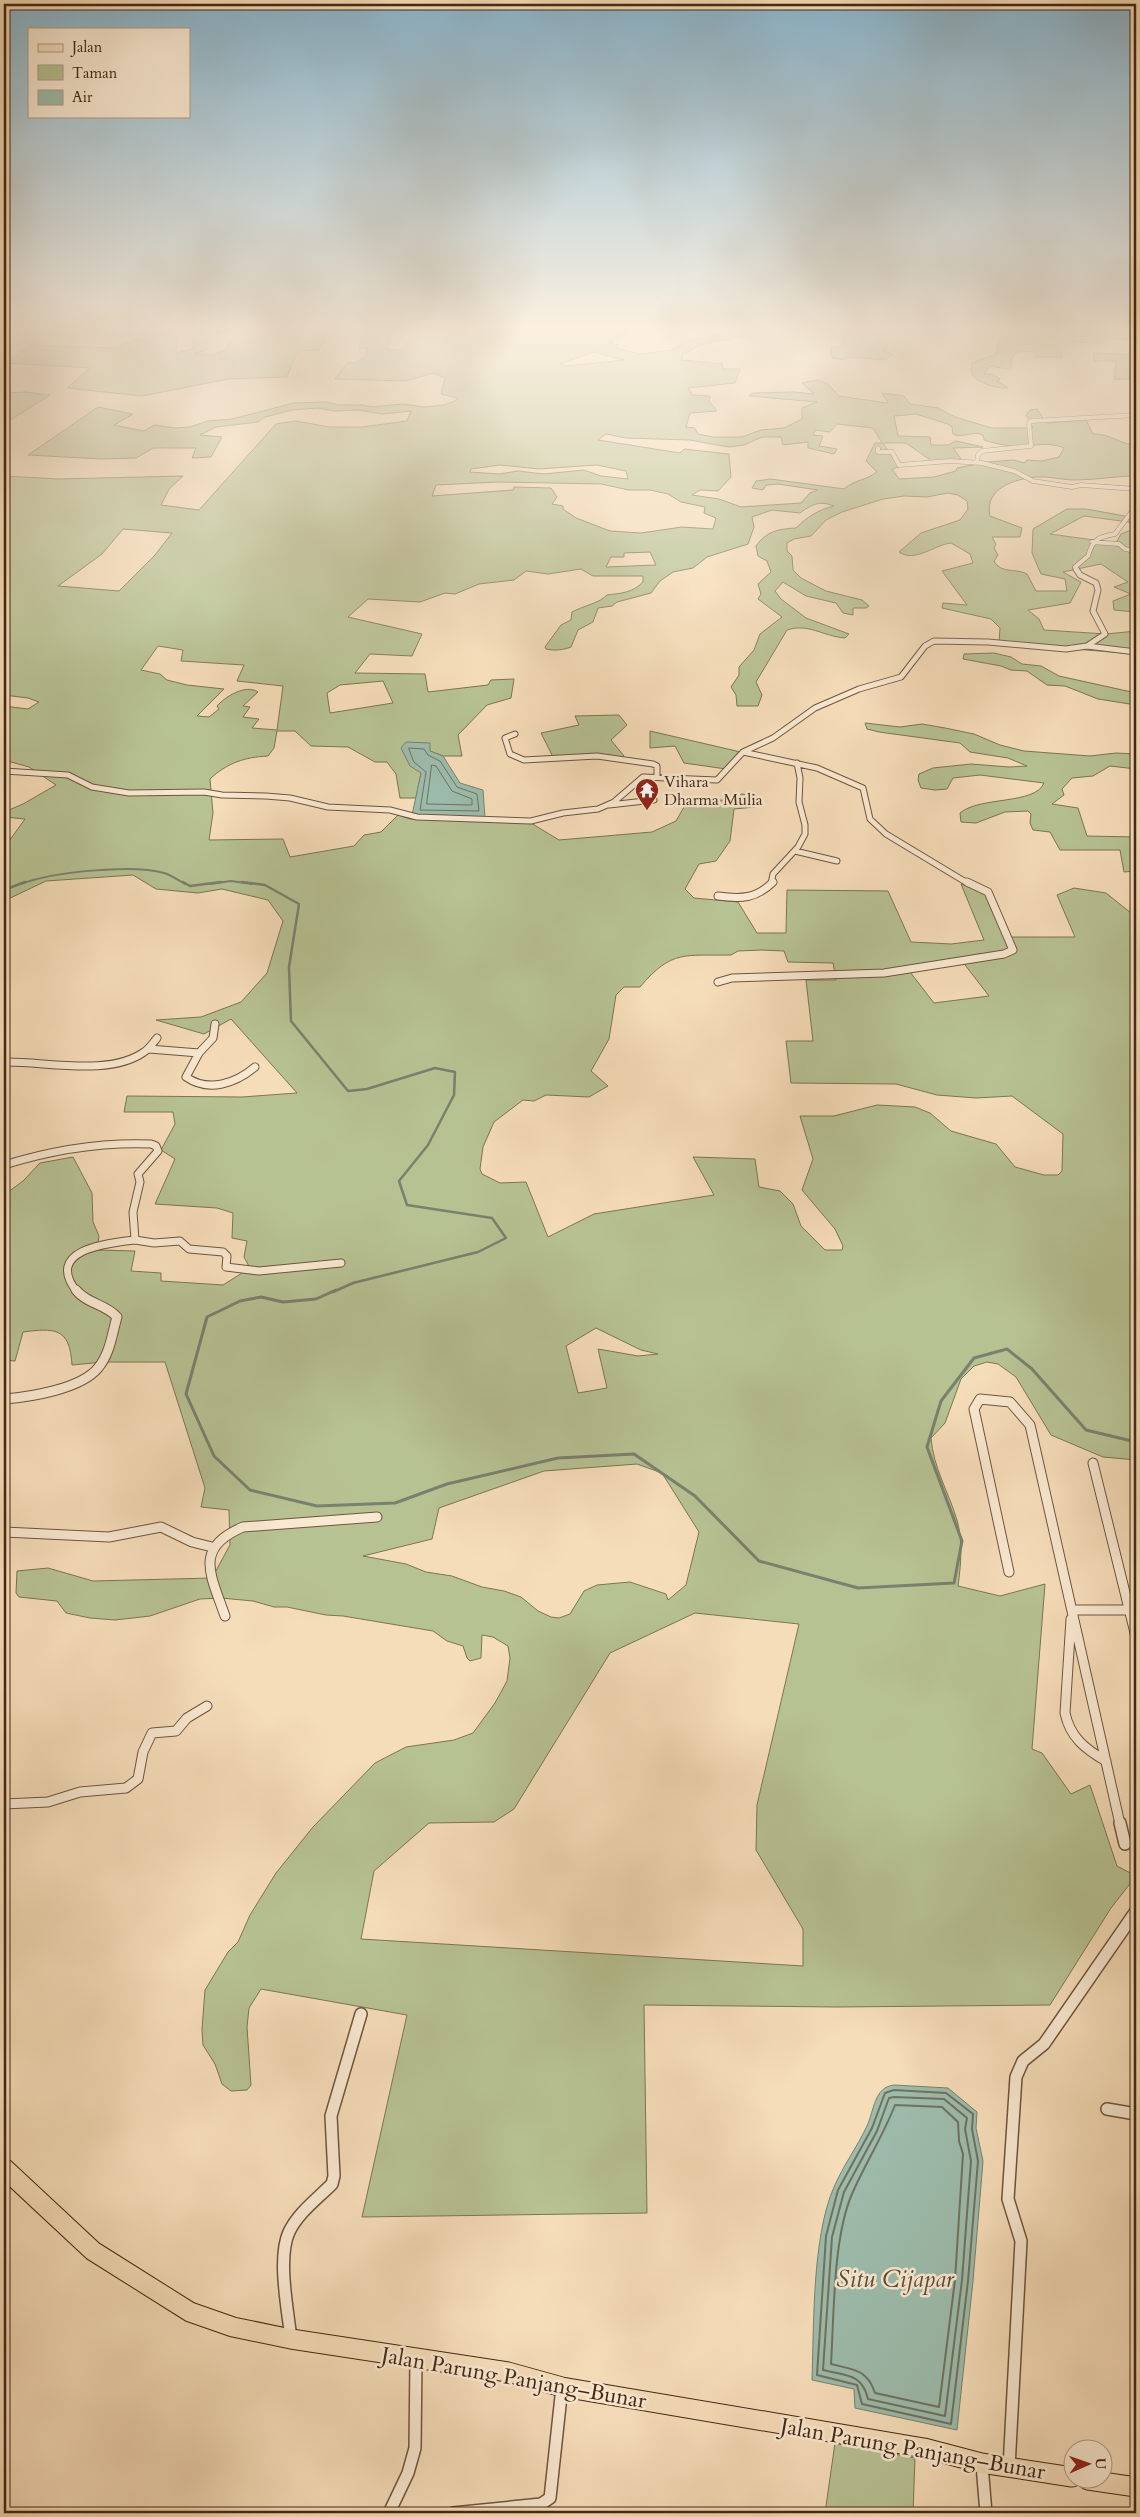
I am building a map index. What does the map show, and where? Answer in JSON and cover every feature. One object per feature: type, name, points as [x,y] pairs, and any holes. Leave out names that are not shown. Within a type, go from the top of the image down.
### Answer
[{"type":"main road","name":"Jalan Parung Panjang–Bunar","points":[[4,2168],[93,2251],[190,2312],[234,2326],[291,2339],[508,2372],[562,2387],[924,2448],[982,2463],[1062,2476]]},
{"type":"main road","points":[[1112,2484],[1136,2487]]},
{"type":"street","points":[[977,462],[978,455],[982,452],[1019,447]]},
{"type":"street","points":[[878,448],[878,452],[892,452],[898,465],[964,460],[1019,472],[1033,481],[1072,487],[1081,485],[1136,489]]},
{"type":"street","points":[[1087,646],[1105,634],[1093,611],[1098,590],[1096,583],[1080,574],[1075,567],[1077,563],[1088,556],[1092,542],[1098,537],[1116,534],[1136,506]]},
{"type":"street","points":[[1092,542],[1119,544],[1124,549],[1136,551]]},
{"type":"street","points":[[4,771],[68,775],[92,787],[129,793],[204,792],[222,795],[280,797],[328,807],[390,810],[416,817],[536,821],[563,813],[594,810],[608,805],[626,793],[638,779],[657,776],[717,780],[743,752],[774,738],[814,708],[859,689],[901,676],[925,646],[934,641],[988,642],[1066,649],[1087,646],[1136,652]]},
{"type":"street","points":[[515,734],[505,738],[510,754],[518,758],[530,760],[597,756],[652,764],[657,766],[657,776]]},
{"type":"street","points":[[718,982],[732,978],[785,978],[884,973],[1004,954],[1013,950],[988,892],[955,877],[938,864],[886,834],[870,819],[863,788],[817,768],[743,752]]},
{"type":"street","points":[[718,896],[738,898],[762,894],[773,882],[773,874],[795,851],[806,828],[799,802],[800,774],[797,764]]},
{"type":"street","points":[[608,805],[641,803],[654,800]]},
{"type":"street","points":[[795,851],[837,861]]},
{"type":"street","points":[[215,1024],[213,1038],[199,1053],[186,1077],[189,1080],[203,1084],[234,1082],[255,1067]]},
{"type":"street","points":[[4,1062],[108,1064],[136,1058],[149,1049],[157,1038]]},
{"type":"street","points":[[149,1049],[199,1053]]},
{"type":"street","points":[[4,1165],[39,1153],[67,1147],[151,1144],[156,1146],[158,1151],[138,1174],[140,1182],[133,1212],[135,1240]]},
{"type":"street","points":[[4,1399],[59,1387],[89,1376],[97,1370],[103,1361],[117,1317],[79,1294],[69,1280],[68,1272],[75,1256],[84,1250],[97,1245],[135,1240],[154,1242],[180,1241],[189,1249],[223,1252],[227,1256],[226,1267],[232,1269],[259,1271],[342,1263]]},
{"type":"street","points":[[1009,1572],[974,1409],[980,1399],[1009,1400],[1016,1405],[1030,1425],[1125,1844]]},
{"type":"street","points":[[1093,1463],[1133,1610],[1136,1637]]},
{"type":"street","points":[[225,1616],[210,1574],[209,1556],[212,1546],[230,1531],[244,1527],[377,1517]]},
{"type":"street","points":[[4,1532],[109,1537],[161,1527],[192,1542],[212,1546]]},
{"type":"street","points":[[1072,1610],[1133,1610]]},
{"type":"street","points":[[1072,1610],[1065,1713],[1067,1728],[1089,1751],[1106,1761]]},
{"type":"street","points":[[4,1804],[48,1802],[80,1792],[126,1788],[134,1784],[138,1779],[143,1752],[152,1732],[176,1731],[188,1718],[207,1706]]},
{"type":"street","points":[[1009,2468],[1021,2241],[1008,2199],[1016,2077],[1023,2061],[1044,2044],[1136,1911]]},
{"type":"street","points":[[291,2339],[285,2281],[287,2236],[293,2225],[332,2184],[334,2176],[331,2116],[361,2014]]},
{"type":"street","points":[[1107,2110],[1136,2114]]},
{"type":"street","points":[[390,2513],[398,2491],[409,2472],[415,2448],[416,2358]]},
{"type":"street","points":[[453,2513],[489,2512],[541,2504],[550,2498],[562,2387]]},
{"type":"street","points":[[982,2463],[986,2513]]},
{"type":"green space","points":[[39,447],[216,447],[211,457],[192,458],[196,448],[153,448],[136,458],[101,459],[28,455]]},
{"type":"green space","points":[[255,447],[645,447],[680,453],[684,449],[729,454],[731,477],[718,491],[700,490],[692,495],[719,499],[741,507],[801,503],[810,493],[818,490],[778,484],[766,485],[763,490],[752,488],[756,481],[771,479],[844,489],[877,472],[866,461],[873,447],[886,447],[899,467],[892,469],[899,479],[934,477],[956,471],[957,468],[988,462],[1014,460],[1024,463],[1027,460],[1042,461],[1059,457],[1063,447],[1136,447],[1136,476],[1075,480],[1041,477],[1028,478],[1011,483],[996,492],[989,506],[990,516],[1022,528],[1020,537],[992,537],[996,544],[994,548],[998,555],[994,561],[1001,568],[1027,574],[1036,591],[1067,591],[1065,579],[1041,574],[1032,553],[1033,529],[1067,509],[1086,509],[1136,518],[1136,523],[1084,516],[1050,534],[1116,543],[1121,534],[1136,528],[1136,612],[1114,610],[1113,601],[1131,594],[1114,587],[1128,582],[1101,564],[1063,572],[1081,582],[1070,603],[1028,610],[1039,619],[1044,630],[1106,634],[1136,631],[1136,654],[999,643],[1000,628],[991,619],[942,608],[943,603],[967,605],[942,571],[973,563],[970,554],[951,543],[918,555],[911,556],[899,552],[921,533],[960,520],[968,509],[967,501],[958,495],[948,493],[927,497],[904,496],[883,499],[842,512],[826,520],[811,536],[794,539],[787,543],[787,551],[792,556],[793,570],[801,578],[826,591],[862,600],[869,606],[866,608],[853,608],[853,615],[843,613],[836,603],[806,596],[783,582],[775,591],[781,599],[806,618],[849,634],[845,638],[802,628],[787,630],[756,682],[762,695],[758,706],[737,706],[736,695],[731,687],[739,675],[739,667],[754,650],[760,634],[782,617],[758,599],[761,594],[758,584],[771,572],[767,561],[758,556],[756,546],[769,534],[778,530],[796,528],[813,514],[834,506],[820,503],[800,513],[772,510],[752,517],[754,527],[748,544],[707,557],[693,568],[673,572],[660,581],[651,593],[617,602],[612,606],[598,608],[593,622],[578,630],[571,647],[565,649],[552,650],[545,647],[561,625],[571,620],[572,612],[607,595],[626,592],[635,588],[643,582],[643,576],[593,576],[581,569],[548,574],[526,571],[514,580],[479,584],[455,594],[445,593],[420,602],[368,599],[348,617],[422,634],[412,656],[370,654],[355,673],[425,674],[428,692],[488,685],[491,680],[514,679],[511,698],[487,705],[458,735],[462,756],[443,756],[430,751],[421,773],[416,798],[400,798],[396,774],[387,762],[375,762],[348,747],[311,746],[295,731],[277,731],[274,748],[268,756],[237,762],[216,773],[210,779],[213,813],[209,840],[283,839],[290,857],[354,846],[364,835],[381,832],[398,815],[410,819],[531,823],[559,840],[652,832],[676,821],[684,807],[715,807],[718,800],[740,801],[741,794],[756,795],[755,807],[734,809],[730,841],[716,861],[699,864],[685,889],[694,898],[738,902],[757,933],[786,933],[787,890],[888,891],[911,942],[951,944],[984,940],[961,884],[986,892],[1009,937],[1075,937],[1057,895],[1074,888],[1106,893],[1136,917],[1136,1460],[1103,1457],[1051,1435],[1016,1377],[998,1364],[987,1362],[974,1366],[961,1379],[945,1423],[931,1438],[935,1459],[959,1528],[961,1553],[958,1586],[1000,1596],[1045,1584],[1032,1749],[1042,1753],[1071,1794],[1090,1785],[1117,1866],[1136,1876],[1111,1908],[1050,2005],[838,2007],[644,2005],[647,2213],[362,2217],[407,2015],[261,1989],[249,2008],[247,2027],[251,2085],[247,2090],[231,2091],[222,2084],[215,2064],[203,2045],[202,2029],[205,1990],[228,1952],[238,1942],[250,1915],[276,1873],[313,1827],[375,1763],[406,1747],[454,1740],[473,1733],[495,1703],[507,1681],[510,1658],[508,1646],[493,1637],[482,1635],[481,1658],[470,1661],[463,1646],[447,1641],[433,1631],[343,1616],[326,1615],[287,1607],[274,1607],[253,1601],[221,1598],[200,1599],[150,1616],[115,1620],[90,1618],[66,1613],[57,1601],[19,1597],[16,1593],[17,1571],[48,1568],[93,1581],[212,1578],[230,1545],[229,1510],[201,1507],[205,1488],[165,1362],[104,1362],[72,1365],[71,1353],[64,1337],[52,1331],[43,1330],[23,1332],[15,1361],[4,1360],[4,1195],[23,1181],[40,1163],[73,1157],[92,1193],[93,1222],[99,1236],[97,1250],[135,1251],[131,1271],[161,1273],[161,1281],[223,1285],[250,1268],[244,1257],[247,1241],[232,1238],[233,1213],[217,1208],[155,1204],[175,1159],[161,1150],[175,1124],[173,1112],[124,1112],[127,1096],[242,1097],[297,1093],[231,1019],[204,1034],[156,1020],[201,1017],[241,1002],[267,973],[283,921],[268,900],[222,889],[198,893],[156,889],[133,875],[46,881],[4,901],[4,848],[25,819],[4,817],[4,812],[23,804],[56,785],[29,767],[4,760],[4,730],[8,725],[4,720],[4,706],[28,709],[39,702],[28,698],[4,695],[4,476],[59,479],[183,476],[169,489],[161,505],[199,510]],"holes":[[[500,465],[539,469],[597,465],[626,471],[628,479],[601,476],[584,470],[544,474],[518,471],[499,474],[470,472],[471,469]],[[498,482],[601,484],[629,490],[650,490],[668,494],[681,502],[705,507],[704,513],[716,518],[713,529],[682,527],[641,533],[610,531],[576,518],[563,509],[563,506],[552,504],[557,497],[551,488],[514,487],[513,490],[432,496],[436,485]],[[123,529],[172,533],[155,555],[119,591],[58,586],[102,554]],[[650,552],[656,565],[606,567],[611,557],[624,557],[624,553]],[[158,646],[183,650],[181,661],[244,665],[237,681],[283,686],[277,730],[252,728],[259,719],[243,717],[250,707],[243,706],[258,692],[248,689],[236,692],[221,702],[217,706],[219,709],[209,717],[197,716],[224,689],[187,685],[167,680],[160,674],[141,670]],[[383,681],[393,703],[330,713],[327,693],[340,685]],[[738,951],[784,951],[788,962],[833,963],[836,980],[806,980],[813,1041],[786,1041],[791,1083],[896,1084],[937,1095],[976,1098],[1012,1096],[1063,1134],[1062,1171],[1058,1175],[1044,1175],[1015,1167],[996,1144],[951,1131],[930,1113],[915,1107],[877,1105],[834,1116],[800,1116],[813,1159],[802,1190],[835,1229],[843,1246],[842,1250],[825,1250],[801,1226],[793,1204],[780,1191],[759,1187],[755,1159],[693,1157],[714,1195],[594,1214],[548,1237],[526,1182],[500,1183],[482,1174],[480,1169],[483,1147],[494,1122],[523,1100],[534,1101],[546,1095],[589,1097],[608,1086],[591,1071],[609,1039],[616,995],[624,987],[640,987],[661,966],[671,960],[690,956],[731,955]],[[962,961],[989,996],[934,1003],[910,972]],[[596,1328],[641,1350],[658,1354],[638,1356],[598,1349],[607,1388],[578,1393],[566,1346]],[[637,1464],[662,1473],[699,1532],[686,1585],[668,1600],[666,1594],[630,1582],[597,1585],[584,1591],[570,1614],[559,1618],[551,1617],[538,1611],[521,1597],[504,1591],[482,1587],[452,1576],[426,1572],[406,1564],[363,1556],[432,1539],[439,1508],[544,1471]],[[695,1613],[799,1624],[757,1805],[756,1850],[803,1929],[803,1966],[361,1939],[374,1871],[429,1823],[494,1822],[514,1809],[610,1653]]]},
{"type":"green space","points":[[828,447],[837,449],[834,454],[808,448]]},
{"type":"green space","points":[[912,447],[969,447],[953,448],[961,459],[932,461]]},
{"type":"green space","points":[[994,653],[1011,657],[1022,664],[1041,666],[1059,676],[1136,693],[1136,705],[1098,699],[1065,686],[1047,685],[1027,671],[1011,670],[1001,666],[963,659],[964,654]]},
{"type":"green space","points":[[619,715],[627,725],[611,740],[624,756],[620,761],[592,755],[553,757],[541,733],[579,725],[575,716]]},
{"type":"green space","points":[[865,723],[900,727],[922,724],[945,728],[974,734],[1000,745],[1024,751],[1090,756],[1116,753],[1136,754],[1136,769],[1110,766],[1093,776],[1072,778],[1062,789],[1064,795],[1052,804],[1078,808],[1087,836],[1136,837],[1136,871],[1124,872],[1120,850],[1060,850],[1050,832],[1033,830],[1030,823],[1031,814],[1028,811],[1005,812],[976,823],[961,822],[960,813],[969,808],[980,804],[1030,795],[1039,790],[1044,783],[980,775],[953,778],[947,789],[921,788],[918,780],[919,774],[933,768],[971,764],[1009,767],[1027,766],[1008,758],[970,752],[960,743],[867,729]]},
{"type":"green space","points":[[650,731],[745,753],[726,769],[684,763],[675,746],[650,748]]},
{"type":"green space","points":[[835,2443],[915,2458],[913,2513],[825,2513]]},
{"type":"water","points":[[406,742],[430,743],[430,751],[443,756],[460,783],[483,790],[485,818],[412,815],[421,773],[410,766],[401,748]]},
{"type":"water","name":"Situ Cijapar","points":[[894,2085],[948,2088],[977,2112],[976,2128],[983,2161],[973,2281],[957,2430],[855,2408],[854,2389],[812,2380],[818,2256],[827,2207],[834,2187],[867,2126],[879,2095],[882,2090]]},
{"type":"waterway","points":[[21,884],[52,876],[113,869],[150,870],[172,876],[185,884]]},
{"type":"waterway","points":[[210,884],[231,881],[252,884]]},
{"type":"waterway","points":[[4,890],[25,882]]},
{"type":"waterway","points":[[183,882],[190,886],[221,882]]},
{"type":"waterway","points":[[242,882],[265,885],[299,904],[289,967],[291,1021],[348,1091],[367,1089],[435,1068],[455,1072],[454,1095],[428,1145],[399,1181],[407,1205],[492,1218],[506,1238],[478,1252],[353,1283],[333,1292]]},
{"type":"waterway","points":[[336,1290],[316,1299],[283,1302],[261,1297],[240,1301],[207,1317],[186,1394],[214,1456],[250,1490],[317,1506],[395,1503],[447,1484],[558,1458],[634,1454],[695,1496],[759,1561],[858,1588],[954,1583],[962,1541],[927,1447],[941,1401],[974,1358],[1007,1349],[1032,1369],[1086,1430],[1136,1442]]},
{"type":"place","name":"Vihara Dharma Mulia","points":[[647,811]]}]
